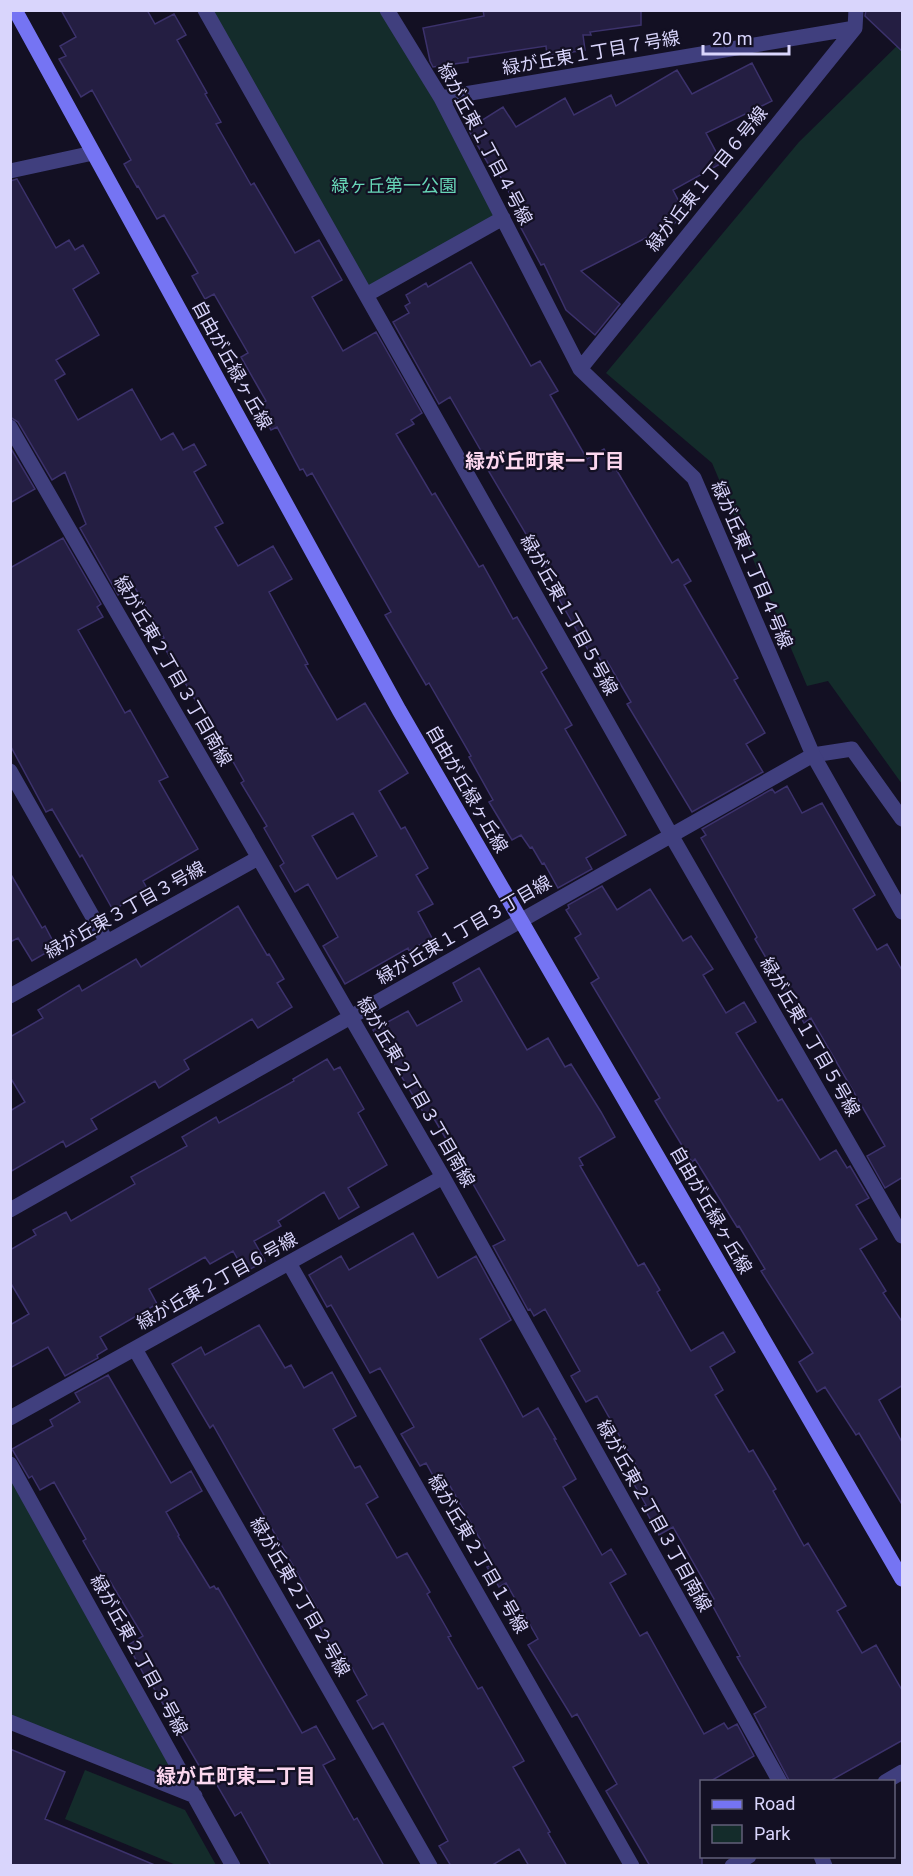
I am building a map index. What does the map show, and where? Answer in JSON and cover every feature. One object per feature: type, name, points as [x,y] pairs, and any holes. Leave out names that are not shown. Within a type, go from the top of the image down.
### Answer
[{"type":"street","name":"自由が丘緑ヶ丘線","points":[[15,10],[399,710],[903,1579]]},
{"type":"street","name":"緑が丘東１丁目５号線","points":[[205,10],[671,835],[903,1236]]},
{"type":"street","name":"緑が丘東１丁目４号線","points":[[387,10],[441,99],[580,369],[694,478],[813,755],[903,912]]},
{"type":"street","points":[[855,28],[856,10]]},
{"type":"street","name":"緑が丘東１丁目７号線","points":[[441,99],[855,28]]},
{"type":"street","name":"緑が丘東１丁目６号線","points":[[580,369],[855,28]]},
{"type":"street","points":[[10,171],[93,153]]},
{"type":"street","points":[[366,295],[503,218]]},
{"type":"street","name":"緑が丘東２丁目３丁目南線","points":[[10,427],[443,1177],[779,1780]]},
{"type":"street","points":[[813,755],[852,749],[903,819]]},
{"type":"street","name":"緑が丘東１丁目３丁目線","points":[[10,1210],[813,755]]},
{"type":"street","points":[[10,771],[107,942]]},
{"type":"street","name":"緑が丘東３丁目３号線","points":[[10,996],[258,858]]},
{"type":"street","name":"緑が丘東２丁目６号線","points":[[10,1418],[443,1177]]},
{"type":"street","name":"緑が丘東２丁目１号線","points":[[289,1263],[632,1866]]},
{"type":"street","name":"緑が丘東２丁目２号線","points":[[135,1349],[430,1866]]},
{"type":"street","name":"緑が丘東２丁目３号線","points":[[10,1464],[233,1866]]},
{"type":"street","points":[[10,1722],[195,1796]]},
{"type":"street","points":[[889,1780],[903,1772]]},
{"type":"street","points":[[732,1866],[746,1858]]},
{"type":"green space","name":"緑ヶ丘第一公園","points":[[205,11],[384,11],[503,218],[366,295]]},
{"type":"green space","points":[[902,41],[902,784],[828,681],[807,686],[712,463],[606,373],[799,142]]},
{"type":"green space","points":[[11,1464],[195,1796],[11,1722]]},
{"type":"green space","points":[[85,1770],[185,1810],[216,1865],[176,1865],[65,1819]]},
{"type":"building","points":[[61,10],[147,10],[155,24],[174,14],[186,35],[177,40],[221,122],[216,124],[251,185],[254,183],[295,253],[319,240],[342,280],[312,297],[343,351],[376,332],[422,413],[411,420],[414,424],[396,434],[432,495],[435,493],[479,567],[483,565],[513,619],[517,617],[547,668],[541,672],[572,725],[565,729],[626,835],[586,858],[592,869],[558,888],[544,863],[542,864],[532,847],[530,848],[521,835],[512,840],[489,802],[493,800],[469,757],[471,756],[429,683],[426,685],[385,615],[391,612],[312,473],[307,476],[303,469],[300,470],[277,427],[271,430],[257,406],[266,401],[241,357],[248,353],[214,294],[205,299],[192,276],[198,273],[164,215],[157,219],[137,187],[124,164],[131,160],[92,90],[81,97],[59,59],[66,56],[60,46],[76,37]]},
{"type":"building","points":[[483,10],[641,10],[641,25],[583,35],[585,50],[547,56],[546,46],[468,58],[468,62],[433,67],[423,28],[484,16]]},
{"type":"building","points":[[866,10],[903,10],[903,52],[865,16]]},
{"type":"building","points":[[752,63],[772,101],[706,133],[722,163],[673,190],[687,217],[581,271],[620,304],[595,335],[566,310],[544,264],[541,265],[520,226],[526,223],[494,165],[490,167],[468,129],[503,107],[516,127],[565,98],[574,115],[611,95],[616,106],[677,70],[692,94]]},
{"type":"building","points":[[17,179],[56,248],[69,240],[75,250],[83,245],[99,273],[73,289],[99,335],[56,360],[65,374],[55,380],[78,420],[132,389],[161,440],[173,433],[183,450],[194,444],[206,465],[194,472],[223,523],[215,527],[238,566],[273,546],[292,579],[269,592],[308,664],[305,665],[337,720],[365,703],[408,773],[379,791],[401,829],[405,827],[428,868],[416,875],[433,904],[418,912],[432,938],[409,951],[408,948],[345,984],[323,946],[338,937],[308,884],[295,892],[280,866],[284,863],[264,828],[267,826],[241,783],[244,781],[160,640],[164,638],[134,586],[118,595],[80,528],[86,524],[65,472],[52,480],[18,422],[10,417],[10,181]],"holes":[[[353,813],[377,856],[337,879],[312,836]]]},
{"type":"building","points":[[471,262],[531,366],[540,361],[558,391],[550,395],[587,459],[604,449],[672,563],[678,559],[691,581],[684,585],[738,678],[734,680],[765,733],[746,744],[763,772],[692,812],[627,704],[631,702],[607,661],[603,664],[596,653],[591,655],[556,594],[559,592],[485,465],[488,463],[450,397],[439,404],[393,322],[409,313],[405,306],[410,303],[406,295],[426,283],[428,287]]},
{"type":"building","points":[[10,447],[35,489],[10,503]]},
{"type":"building","points":[[63,538],[101,604],[97,607],[103,617],[78,630],[125,713],[130,710],[168,777],[159,781],[198,849],[143,881],[148,890],[113,910],[82,855],[80,857],[52,809],[46,812],[10,745],[10,568]]},
{"type":"building","points":[[787,786],[802,813],[822,803],[875,895],[853,909],[877,950],[887,944],[903,972],[903,1177],[885,1188],[867,1156],[885,1146],[811,1018],[804,1023],[755,939],[757,937],[701,838],[706,835],[702,829],[772,789],[775,793]]},
{"type":"building","points":[[10,873],[42,928],[45,926],[56,947],[32,961],[18,938],[10,942]]},
{"type":"building","points":[[602,886],[617,910],[650,889],[683,941],[691,936],[713,969],[703,975],[726,1013],[744,1002],[756,1022],[736,1033],[778,1101],[782,1099],[820,1160],[836,1150],[847,1168],[850,1166],[869,1198],[856,1205],[877,1239],[860,1249],[886,1291],[883,1293],[903,1323],[903,1385],[879,1400],[903,1444],[903,1506],[859,1433],[856,1435],[825,1387],[817,1392],[799,1362],[813,1353],[761,1271],[765,1269],[739,1226],[737,1227],[695,1159],[692,1162],[655,1101],[660,1098],[591,983],[599,978],[575,938],[581,934],[566,910],[569,908],[568,905]]},
{"type":"building","points":[[238,906],[284,979],[277,983],[292,1007],[258,1028],[252,1019],[184,1060],[189,1069],[159,1088],[155,1081],[91,1119],[97,1129],[66,1147],[63,1141],[10,1172],[10,1111],[25,1102],[10,1077],[10,1037],[43,1018],[38,1010],[79,985],[82,991],[136,959],[141,967]]},
{"type":"building","points":[[479,968],[527,1050],[548,1038],[565,1067],[571,1064],[615,1137],[579,1158],[583,1165],[580,1166],[638,1266],[644,1263],[660,1290],[657,1292],[691,1351],[723,1332],[735,1352],[710,1367],[723,1390],[715,1395],[749,1452],[753,1450],[776,1489],[773,1491],[804,1546],[808,1543],[846,1606],[837,1611],[862,1653],[876,1645],[903,1692],[903,1740],[832,1780],[789,1780],[754,1714],[766,1707],[737,1657],[740,1656],[710,1601],[714,1599],[673,1527],[659,1535],[631,1479],[641,1474],[597,1396],[586,1402],[571,1376],[580,1371],[545,1309],[534,1316],[530,1309],[528,1310],[493,1246],[505,1240],[469,1177],[462,1181],[448,1158],[455,1154],[433,1117],[428,1120],[373,1030],[408,1011],[417,1026],[462,1001],[453,983]]},
{"type":"building","points":[[327,1059],[334,1070],[340,1067],[364,1109],[358,1113],[387,1165],[348,1188],[359,1207],[339,1219],[324,1192],[278,1221],[281,1226],[254,1241],[265,1261],[245,1272],[233,1251],[210,1264],[205,1257],[149,1289],[157,1304],[100,1337],[107,1349],[97,1355],[98,1358],[65,1376],[48,1347],[10,1368],[10,1325],[29,1314],[10,1282],[10,1250],[36,1235],[33,1230],[66,1212],[71,1221],[135,1184],[131,1177],[187,1146],[182,1137],[216,1117],[219,1123],[294,1081],[293,1079]]},
{"type":"building","points":[[413,1233],[438,1278],[476,1256],[511,1320],[480,1339],[523,1417],[538,1408],[556,1439],[554,1439],[576,1479],[563,1487],[602,1555],[611,1549],[626,1574],[610,1583],[640,1636],[647,1632],[704,1734],[724,1723],[728,1729],[737,1724],[754,1756],[712,1780],[700,1780],[700,1858],[702,1858],[702,1866],[650,1866],[606,1791],[617,1784],[577,1714],[572,1717],[528,1645],[538,1639],[506,1583],[499,1587],[487,1567],[494,1564],[450,1486],[441,1490],[426,1463],[420,1466],[401,1434],[414,1427],[380,1368],[370,1373],[331,1305],[327,1307],[309,1275],[341,1256],[349,1270]]},
{"type":"building","points":[[259,1325],[285,1368],[291,1365],[304,1388],[332,1372],[356,1416],[333,1429],[355,1468],[360,1466],[378,1497],[366,1504],[397,1558],[407,1553],[430,1592],[427,1594],[451,1636],[448,1637],[478,1689],[482,1687],[524,1761],[513,1767],[567,1866],[529,1866],[519,1849],[491,1866],[451,1866],[439,1846],[448,1841],[383,1723],[373,1729],[357,1701],[367,1695],[339,1645],[332,1649],[311,1611],[317,1608],[213,1425],[210,1428],[172,1364],[201,1347],[205,1355]]},
{"type":"building","points":[[108,1375],[171,1483],[191,1471],[202,1491],[166,1512],[210,1588],[214,1586],[218,1588],[302,1733],[316,1726],[335,1759],[323,1765],[354,1820],[357,1818],[384,1866],[271,1866],[241,1812],[235,1816],[210,1773],[205,1776],[152,1685],[150,1686],[128,1645],[143,1636],[110,1581],[107,1583],[83,1541],[86,1539],[54,1482],[40,1490],[32,1476],[29,1478],[12,1449],[53,1426],[50,1420],[80,1402],[75,1393]]},
{"type":"building","points":[[10,1749],[65,1772],[45,1819],[157,1866],[10,1866]]},
{"type":"district","name":"緑が丘町東一丁目","points":[[545,461]]},
{"type":"district","name":"緑が丘町東二丁目","points":[[236,1776]]}]
